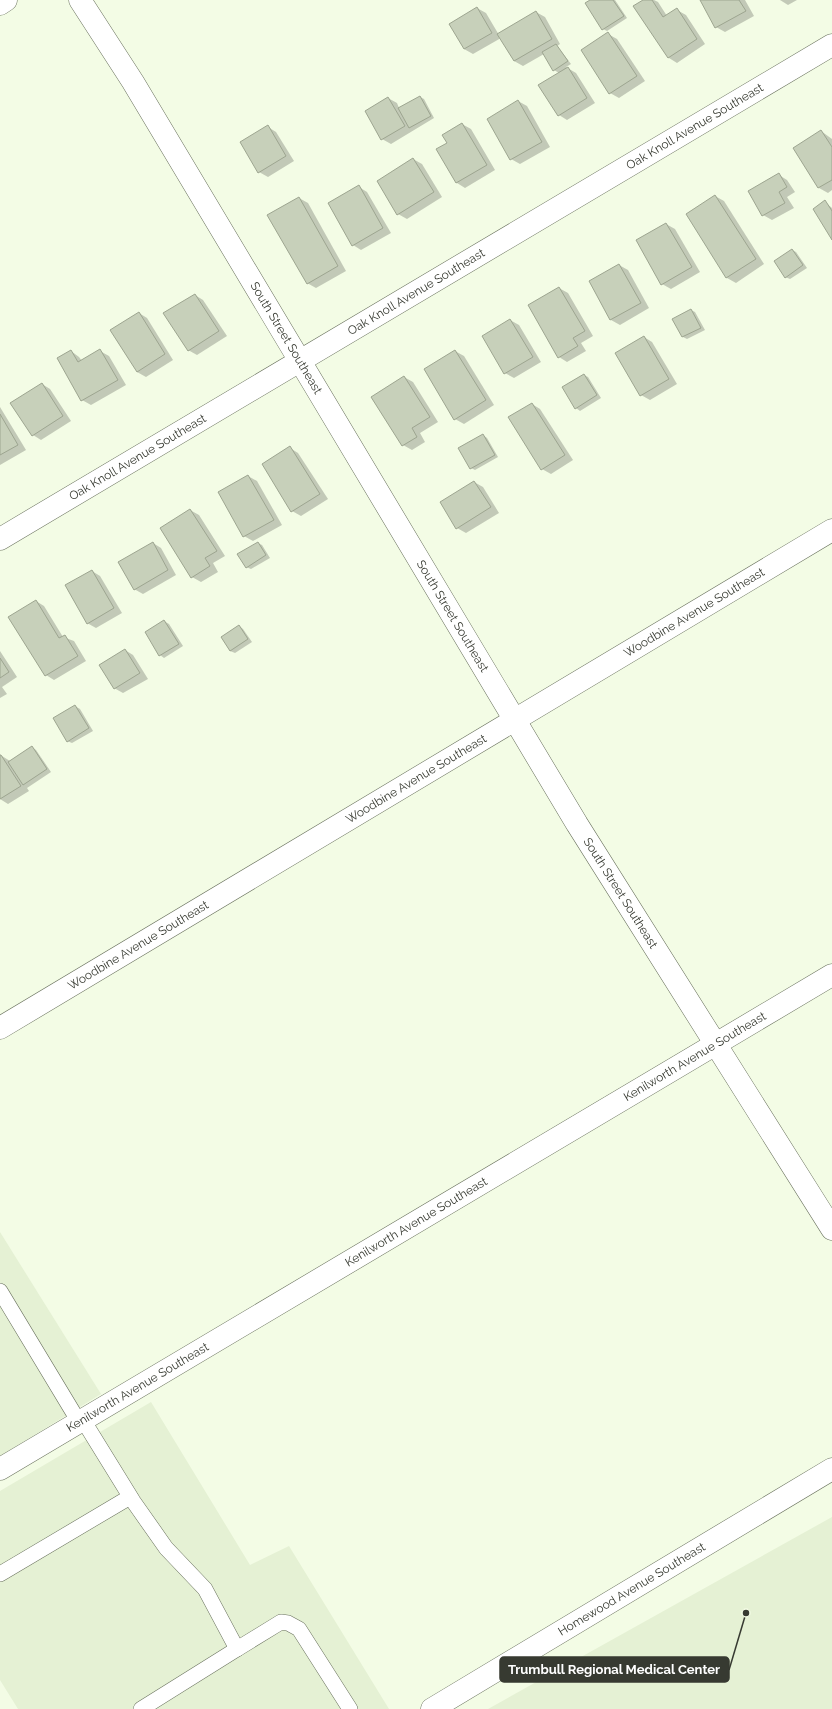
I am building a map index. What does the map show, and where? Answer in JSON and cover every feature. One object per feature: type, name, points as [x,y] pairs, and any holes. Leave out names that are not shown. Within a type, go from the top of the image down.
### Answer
[{"type":"street","points":[[0,4],[6,0]]},
{"type":"street","name":"South Street Southeast","points":[[80,0],[137,89],[581,831],[832,1228]]},
{"type":"street","name":"Oak Knoll Avenue Southeast","points":[[0,539],[832,45]]},
{"type":"street","name":"Woodbine Avenue Southeast","points":[[0,1028],[832,530]]},
{"type":"street","name":"Kenilworth Avenue Southeast","points":[[0,1469],[832,975]]},
{"type":"street","name":"Homewood Avenue Southeast","points":[[432,1709],[832,1469]]},
{"type":"lane","points":[[0,1291],[130,1497],[166,1548],[205,1589],[237,1649]]},
{"type":"lane","points":[[0,1574],[130,1497]]},
{"type":"lane","points":[[141,1709],[281,1622],[288,1623],[299,1628],[350,1709]]},
{"type":"shaded area","points":[[0,1232],[101,1394],[0,1456]]},
{"type":"shaded area","points":[[151,1402],[250,1565],[289,1546],[389,1709],[18,1709],[0,1680],[0,1491]]},
{"type":"shaded area","points":[[832,1517],[832,1709],[488,1709]]},
{"type":"building","points":[[590,0],[613,0],[624,16],[602,30],[585,3]]},
{"type":"building","points":[[643,0],[652,0],[663,17],[677,8],[697,39],[668,58],[633,6]]},
{"type":"building","points":[[700,0],[739,0],[746,11],[715,28]]},
{"type":"building","points":[[477,7],[492,33],[464,49],[449,24]]},
{"type":"building","points":[[536,11],[552,39],[514,61],[497,34]]},
{"type":"building","points":[[608,32],[637,76],[609,94],[581,50]]},
{"type":"building","points":[[556,44],[568,61],[553,71],[542,52]]},
{"type":"building","points":[[568,67],[587,98],[558,116],[538,85]]},
{"type":"building","points":[[420,96],[431,116],[409,128],[398,108]]},
{"type":"building","points":[[388,97],[405,126],[381,140],[365,111]]},
{"type":"building","points":[[518,100],[542,142],[510,160],[487,119]]},
{"type":"building","points":[[462,123],[487,165],[456,183],[436,149],[447,143],[442,135]]},
{"type":"building","points":[[268,125],[286,156],[258,173],[240,142]]},
{"type":"building","points":[[821,130],[832,147],[832,180],[818,188],[793,148]]},
{"type":"building","points":[[413,158],[434,192],[397,215],[377,181]]},
{"type":"building","points":[[779,173],[787,187],[779,192],[785,203],[762,216],[748,191]]},
{"type":"building","points":[[359,185],[383,228],[352,246],[328,203]]},
{"type":"building","points":[[715,195],[756,259],[726,278],[686,214]]},
{"type":"building","points":[[299,197],[338,266],[307,284],[267,215]]},
{"type":"building","points":[[825,200],[832,211],[832,240],[813,209]]},
{"type":"building","points":[[666,223],[692,267],[661,285],[636,240]]},
{"type":"building","points":[[792,249],[803,265],[785,278],[774,261]]},
{"type":"building","points":[[619,264],[641,303],[610,320],[589,281]]},
{"type":"building","points":[[559,287],[585,331],[573,338],[578,346],[558,358],[528,305]]},
{"type":"building","points":[[195,294],[219,331],[188,351],[163,313]]},
{"type":"building","points":[[691,309],[701,328],[682,337],[672,319]]},
{"type":"building","points":[[139,312],[165,354],[137,372],[110,330]]},
{"type":"building","points":[[510,319],[533,357],[504,374],[482,336]]},
{"type":"building","points":[[644,336],[669,379],[640,396],[615,353]]},
{"type":"building","points":[[100,349],[118,380],[81,401],[57,358],[71,350],[78,362]]},
{"type":"building","points":[[455,350],[486,400],[454,420],[424,369]]},
{"type":"building","points":[[584,374],[597,395],[575,409],[562,387]]},
{"type":"building","points":[[404,376],[430,417],[412,428],[417,437],[402,446],[371,397]]},
{"type":"building","points":[[42,383],[63,416],[32,436],[10,403]]},
{"type":"building","points":[[532,403],[565,455],[541,470],[508,417]]},
{"type":"building","points":[[0,414],[18,445],[0,455]]},
{"type":"building","points":[[483,434],[495,455],[470,469],[458,448]]},
{"type":"building","points":[[290,446],[320,494],[291,512],[262,464]]},
{"type":"building","points":[[248,475],[274,520],[243,537],[218,492]]},
{"type":"building","points":[[474,481],[491,507],[456,529],[440,502]]},
{"type":"building","points":[[190,509],[217,551],[205,558],[210,566],[191,578],[160,528]]},
{"type":"building","points":[[153,542],[168,570],[134,590],[118,562]]},
{"type":"building","points":[[258,542],[266,555],[246,568],[237,554]]},
{"type":"building","points":[[92,570],[114,608],[87,624],[65,585]]},
{"type":"building","points":[[36,600],[59,638],[65,635],[78,656],[45,676],[8,617]]},
{"type":"building","points":[[164,620],[179,644],[159,656],[145,632]]},
{"type":"building","points":[[239,625],[248,639],[230,651],[221,637]]},
{"type":"building","points":[[125,649],[140,673],[114,689],[99,665]]},
{"type":"building","points":[[0,658],[9,672],[0,678]]},
{"type":"building","points":[[75,705],[89,728],[67,742],[53,718]]},
{"type":"building","points":[[32,746],[47,769],[23,785],[8,762]]},
{"type":"building","points":[[0,755],[21,786],[0,799]]},
{"type":"place","name":"Trumbull Regional Medical Center","points":[[746,1613]]}]
